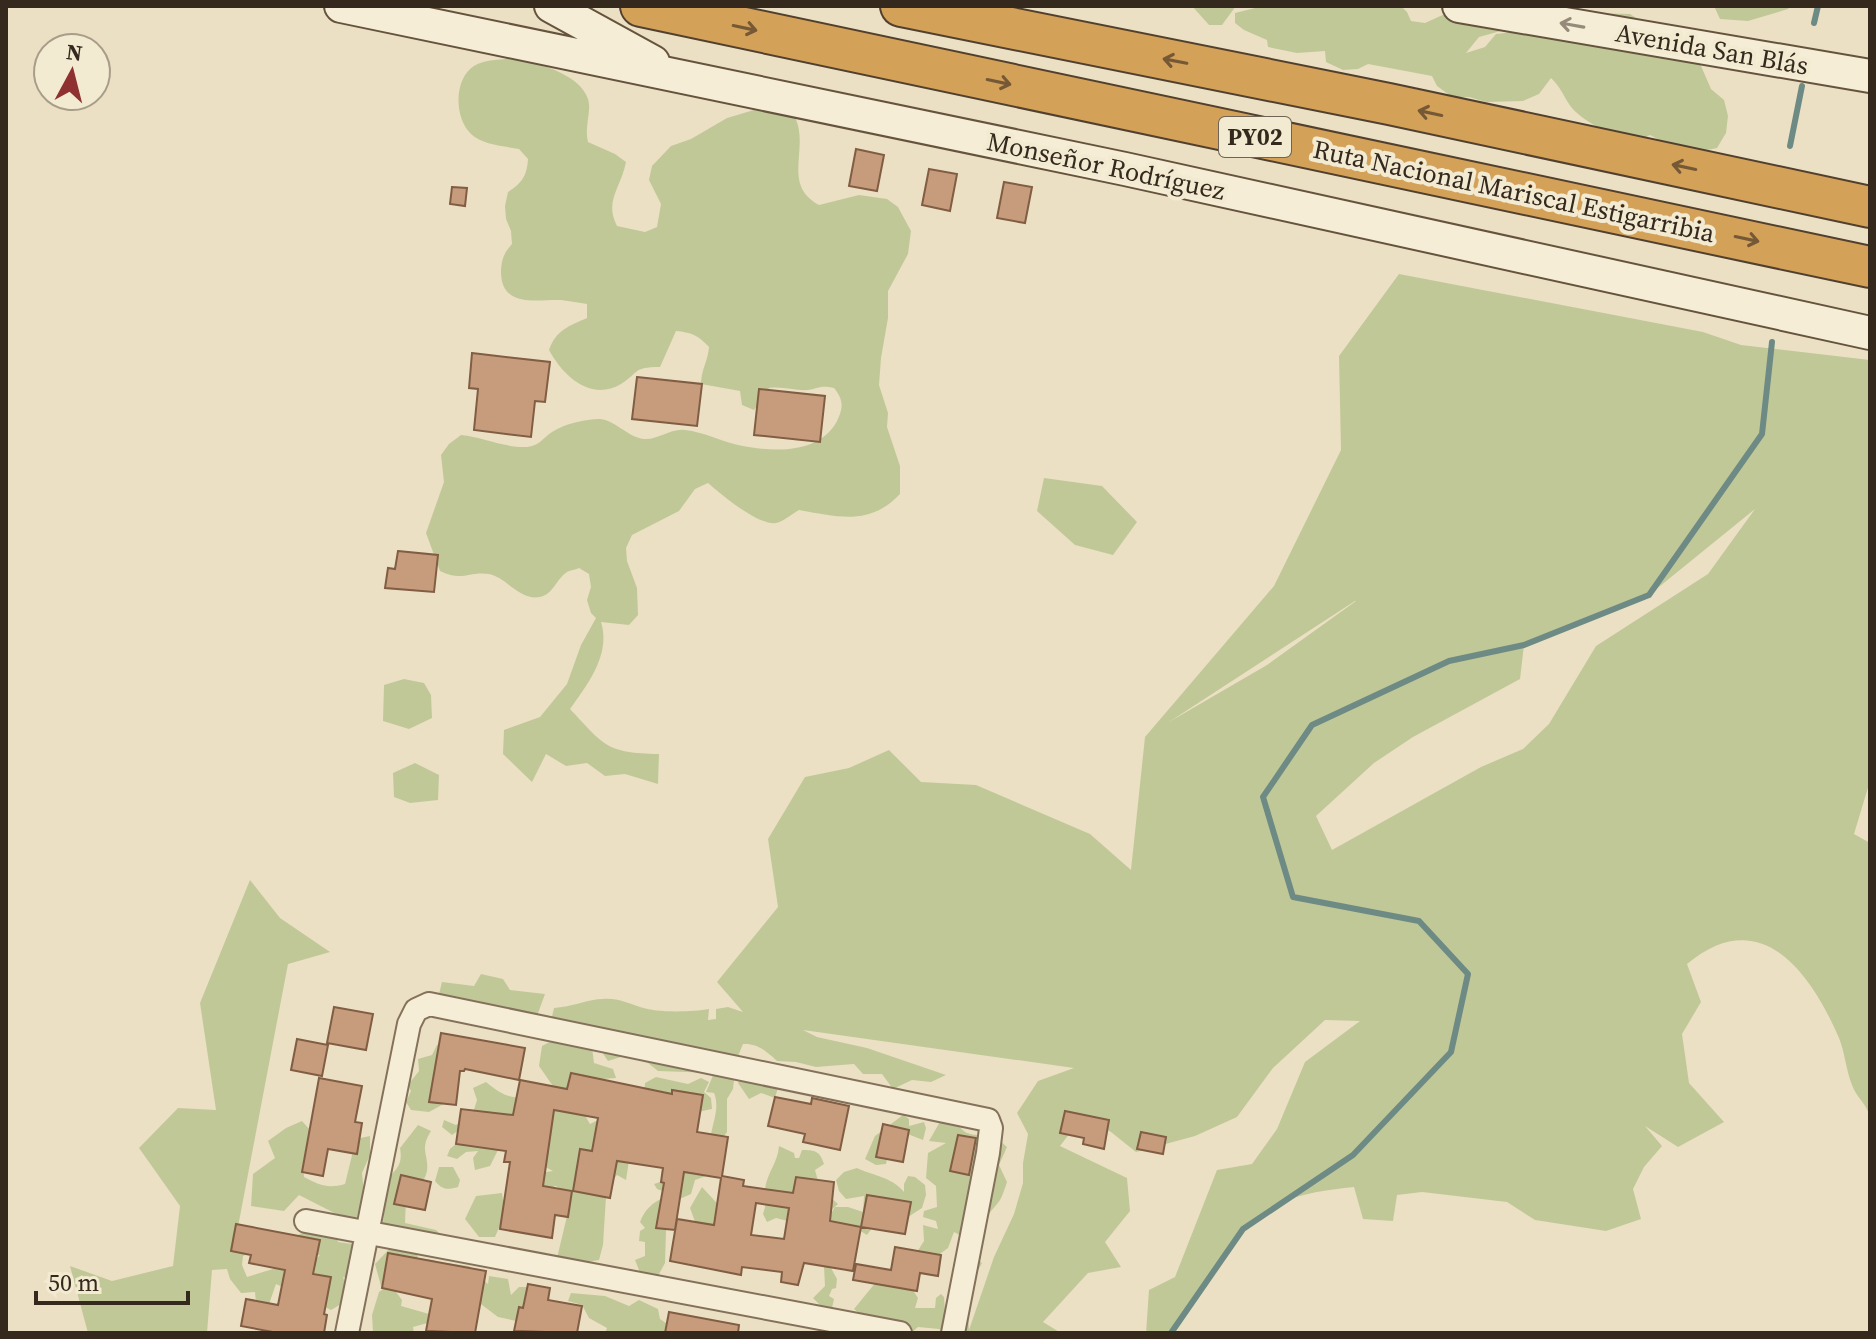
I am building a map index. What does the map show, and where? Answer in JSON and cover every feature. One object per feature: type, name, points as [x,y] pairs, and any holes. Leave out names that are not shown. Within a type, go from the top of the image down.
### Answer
[{"type":"highway","name":"Ruta Nacional Mariscal Estigarribia","points":[[641,6],[1870,267]]},
{"type":"highway","name":"PY02","points":[[901,6],[1374,101],[1870,207]]},
{"type":"street","name":"Monseñor Rodríguez","points":[[341,6],[1125,169],[1870,333]]},
{"type":"street","points":[[551,6],[681,78]]},
{"type":"street","name":"Avenida San Blás","points":[[1459,6],[1870,76]]},
{"type":"street","points":[[347,1333],[409,1024],[416,1010],[429,1004],[988,1120],[991,1128],[988,1153],[953,1333]]},
{"type":"street","points":[[306,1221],[900,1333]]},
{"type":"green space","points":[[1192,6],[1236,6],[1222,25],[1209,25]]},
{"type":"green space","points":[[1263,6],[1401,6],[1411,21],[1425,23],[1447,13],[1508,29],[1479,37],[1466,53],[1485,47],[1496,34],[1531,30],[1589,13],[1630,14],[1698,59],[1711,89],[1724,100],[1728,116],[1726,133],[1717,148],[1699,150],[1674,146],[1650,135],[1641,138],[1618,136],[1583,118],[1551,78],[1539,94],[1523,101],[1486,102],[1469,97],[1452,97],[1437,86],[1432,76],[1368,64],[1358,69],[1343,70],[1326,62],[1325,51],[1297,53],[1268,47],[1267,40],[1235,23],[1235,13]]},
{"type":"green space","points":[[1714,6],[1790,6],[1748,21],[1720,19]]},
{"type":"green space","points":[[507,59],[554,70],[583,90],[589,104],[588,142],[626,162],[612,209],[617,226],[645,232],[657,227],[661,204],[649,180],[652,166],[671,146],[691,139],[727,118],[754,110],[795,117],[800,141],[799,176],[801,187],[808,197],[819,205],[859,195],[887,199],[898,207],[911,231],[908,254],[888,291],[888,318],[879,385],[888,413],[887,427],[900,466],[900,494],[889,504],[865,515],[853,517],[799,510],[779,522],[768,523],[740,508],[708,483],[695,489],[679,511],[632,535],[626,548],[627,561],[637,588],[638,615],[629,625],[601,622],[603,646],[600,657],[570,709],[608,745],[628,752],[659,754],[658,784],[625,774],[605,776],[587,763],[566,766],[546,754],[532,782],[503,754],[504,730],[540,717],[567,684],[581,645],[596,618],[587,600],[591,587],[589,574],[579,568],[568,571],[549,593],[533,597],[489,574],[454,576],[440,571],[426,533],[444,482],[441,455],[461,435],[527,447],[563,427],[599,419],[644,439],[685,430],[751,447],[794,448],[819,440],[829,432],[839,416],[841,400],[834,388],[830,387],[808,390],[769,388],[754,410],[742,405],[740,391],[701,384],[709,347],[694,335],[676,331],[660,367],[640,369],[610,389],[599,390],[579,384],[562,369],[549,350],[559,333],[587,318],[587,304],[523,300],[508,292],[501,273],[504,257],[512,244],[505,206],[508,192],[525,175],[528,159],[519,149],[476,138],[466,128],[459,111],[461,83],[470,69],[483,62]]},
{"type":"green space","points":[[1399,274],[1703,332],[1741,345],[1870,360],[1870,781],[1854,834],[1870,843],[1870,1117],[1852,1085],[1839,1038],[1813,990],[1780,953],[1760,943],[1737,940],[1713,947],[1687,964],[1701,1002],[1682,1034],[1689,1083],[1724,1122],[1678,1147],[1645,1126],[1662,1146],[1644,1167],[1633,1189],[1641,1219],[1606,1231],[1535,1220],[1507,1202],[1422,1192],[1397,1195],[1393,1221],[1363,1219],[1354,1187],[1308,1194],[1282,1203],[1248,1228],[1219,1261],[1171,1333],[1146,1333],[1149,1290],[1175,1277],[1217,1170],[1252,1164],[1277,1129],[1305,1062],[1360,1021],[1325,1020],[1273,1068],[1237,1117],[1195,1136],[1136,1152],[1111,1132],[1083,1116],[1060,1146],[1127,1178],[1130,1211],[1105,1242],[1121,1267],[1088,1273],[1043,1322],[1061,1333],[945,1333],[939,1329],[918,1327],[912,1332],[871,1323],[854,1309],[885,1271],[899,1269],[918,1298],[915,1308],[935,1308],[936,1298],[941,1294],[945,1312],[949,1310],[968,1251],[982,1263],[962,1300],[969,1330],[1023,1183],[1028,1134],[1017,1113],[1038,1081],[1074,1068],[803,1030],[817,1037],[867,1048],[946,1075],[931,1082],[912,1080],[893,1089],[882,1074],[863,1074],[854,1064],[816,1067],[777,1061],[758,1047],[743,1044],[736,1061],[733,1089],[727,1099],[727,1132],[718,1144],[706,1176],[695,1180],[691,1194],[682,1198],[657,1189],[654,1184],[675,1177],[710,1145],[716,1099],[714,1093],[706,1092],[714,1073],[658,1071],[648,1063],[624,1056],[608,1061],[596,1043],[551,1021],[554,1008],[608,999],[655,1010],[709,1009],[708,1020],[716,1019],[716,1009],[728,1007],[743,1012],[717,982],[778,907],[768,839],[805,777],[849,768],[889,750],[921,782],[976,785],[1090,834],[1131,870],[1145,737],[1274,586],[1341,450],[1339,356]],"holes":[[[1755,509],[1708,574],[1596,646],[1549,724],[1523,749],[1481,767],[1332,850],[1316,816],[1374,763],[1413,737],[1520,679],[1524,645],[1649,595]],[[1355,601],[1267,665],[1169,722]]]},
{"type":"green space","points":[[1044,478],[1102,486],[1137,522],[1113,555],[1075,545],[1037,511]]},
{"type":"green space","points":[[404,679],[424,683],[431,695],[432,718],[409,729],[383,721],[384,685]]},
{"type":"green space","points":[[415,763],[439,775],[438,800],[410,803],[394,797],[393,773]]},
{"type":"green space","points":[[250,880],[280,918],[330,952],[288,964],[237,1232],[247,1233],[261,1228],[268,1237],[258,1248],[243,1256],[242,1265],[247,1277],[276,1268],[309,1266],[320,1255],[312,1256],[286,1240],[305,1232],[335,1229],[338,1242],[352,1244],[349,1278],[343,1277],[350,1299],[331,1310],[276,1284],[269,1304],[256,1303],[255,1292],[241,1293],[230,1279],[227,1269],[212,1270],[207,1333],[88,1333],[70,1266],[112,1281],[173,1266],[180,1206],[139,1148],[178,1108],[216,1110],[200,1003]]},
{"type":"green space","points":[[481,974],[503,979],[510,990],[545,994],[537,1016],[438,998],[442,982],[474,986]]},
{"type":"green space","points":[[561,1036],[592,1047],[594,1063],[613,1069],[616,1078],[602,1079],[600,1091],[583,1112],[590,1124],[596,1121],[601,1123],[630,1154],[626,1180],[617,1175],[607,1186],[583,1187],[606,1197],[603,1245],[599,1260],[576,1264],[557,1258],[572,1195],[570,1197],[556,1186],[543,1190],[533,1174],[553,1171],[501,1144],[490,1166],[475,1170],[473,1158],[478,1151],[466,1152],[457,1159],[447,1156],[450,1149],[464,1137],[465,1126],[452,1135],[442,1127],[444,1120],[456,1125],[472,1116],[477,1100],[473,1088],[486,1082],[504,1094],[519,1098],[555,1089],[539,1066],[542,1046]]},
{"type":"green space","points":[[455,1039],[449,1101],[429,1112],[411,1110],[406,1102],[411,1091],[408,1085],[419,1071],[418,1059],[432,1055],[437,1045]]},
{"type":"green space","points":[[745,1073],[781,1077],[775,1098],[761,1093],[749,1099],[738,1083]]},
{"type":"green space","points":[[656,1077],[688,1084],[701,1078],[709,1082],[704,1092],[711,1098],[712,1109],[692,1113],[644,1094],[645,1083]]},
{"type":"green space","points":[[903,1115],[909,1119],[909,1126],[924,1122],[923,1140],[905,1133],[890,1146],[886,1164],[876,1165],[865,1159],[875,1136]]},
{"type":"green space","points":[[941,1120],[958,1124],[970,1134],[995,1138],[1007,1147],[999,1165],[1007,1182],[1000,1200],[973,1233],[967,1239],[954,1232],[948,1248],[933,1259],[915,1255],[924,1241],[923,1225],[938,1229],[936,1221],[923,1217],[924,1211],[937,1207],[936,1186],[926,1178],[928,1153],[946,1143],[929,1141]]},
{"type":"green space","points":[[302,1121],[310,1130],[303,1162],[304,1177],[324,1185],[345,1184],[356,1139],[370,1136],[370,1155],[362,1173],[364,1193],[353,1229],[348,1220],[299,1195],[284,1211],[251,1206],[253,1174],[275,1158],[268,1141]]},
{"type":"green space","points":[[418,1125],[431,1131],[425,1148],[427,1171],[422,1183],[406,1199],[405,1223],[436,1230],[440,1234],[427,1241],[409,1231],[383,1224],[386,1180],[398,1166],[400,1148]]},
{"type":"green space","points":[[779,1146],[794,1153],[795,1158],[799,1158],[802,1150],[819,1154],[824,1164],[815,1170],[820,1188],[838,1204],[828,1213],[841,1263],[831,1268],[837,1279],[836,1288],[829,1296],[834,1299],[832,1308],[822,1307],[813,1298],[825,1286],[824,1267],[799,1224],[776,1218],[767,1222],[763,1214],[766,1183]]},
{"type":"green space","points":[[439,1167],[453,1167],[460,1180],[458,1187],[445,1188],[435,1181]]},
{"type":"green space","points":[[857,1168],[888,1180],[904,1192],[908,1176],[915,1177],[925,1185],[922,1208],[908,1217],[875,1224],[867,1235],[859,1230],[830,1226],[830,1215],[835,1207],[863,1212],[864,1196],[846,1199],[839,1191],[836,1180],[844,1172]]},
{"type":"green space","points":[[702,1187],[726,1213],[710,1230],[697,1227],[690,1208]]},
{"type":"green space","points":[[502,1193],[505,1214],[495,1237],[479,1237],[465,1219],[476,1196]]},
{"type":"green space","points":[[665,1197],[674,1209],[666,1231],[665,1263],[658,1276],[641,1275],[635,1260],[645,1256],[645,1242],[639,1241],[640,1231],[645,1228],[640,1222],[650,1207]]},
{"type":"green space","points":[[393,1245],[415,1245],[418,1258],[434,1260],[444,1268],[447,1263],[469,1266],[488,1284],[489,1276],[508,1279],[511,1295],[519,1287],[538,1287],[521,1322],[498,1317],[473,1298],[392,1281],[381,1286],[375,1264]]},
{"type":"green space","points":[[390,1284],[402,1300],[401,1306],[429,1314],[431,1322],[413,1327],[414,1333],[373,1333],[372,1315],[379,1292]]},
{"type":"green space","points":[[571,1293],[605,1296],[629,1306],[639,1300],[658,1309],[660,1319],[681,1333],[605,1333],[607,1328],[589,1318],[582,1305],[568,1301]]},
{"type":"building","points":[[856,149],[884,155],[877,191],[849,186]]},
{"type":"building","points":[[929,169],[957,174],[950,211],[922,205]]},
{"type":"building","points":[[1004,182],[1032,187],[1025,223],[997,218]]},
{"type":"building","points":[[452,187],[467,188],[465,206],[450,204]]},
{"type":"building","points":[[472,353],[550,362],[545,402],[535,401],[531,437],[474,430],[478,389],[469,388]]},
{"type":"building","points":[[637,377],[702,384],[697,426],[632,419]]},
{"type":"building","points":[[759,389],[825,396],[820,442],[754,435]]},
{"type":"building","points":[[398,551],[438,555],[434,592],[385,588],[388,568],[395,569]]},
{"type":"building","points":[[334,1007],[373,1014],[366,1050],[327,1043]]},
{"type":"building","points":[[441,1033],[525,1048],[519,1080],[465,1069],[460,1071],[456,1105],[429,1102]]},
{"type":"building","points":[[297,1039],[328,1045],[322,1076],[291,1070]]},
{"type":"building","points":[[571,1073],[672,1094],[672,1090],[703,1095],[697,1132],[728,1137],[722,1176],[744,1180],[743,1186],[793,1193],[796,1177],[834,1182],[830,1221],[861,1227],[853,1271],[804,1263],[798,1285],[781,1282],[782,1272],[742,1267],[741,1275],[670,1261],[677,1219],[714,1225],[721,1178],[684,1172],[675,1230],[656,1228],[664,1183],[661,1182],[663,1168],[617,1161],[610,1198],[573,1191],[580,1149],[592,1151],[598,1118],[554,1110],[543,1186],[572,1191],[568,1217],[555,1215],[552,1238],[500,1229],[510,1162],[504,1162],[506,1151],[456,1144],[461,1109],[513,1115],[520,1080],[567,1089]],"holes":[[[756,1203],[789,1208],[784,1239],[751,1235]]]},
{"type":"building","points":[[319,1078],[362,1086],[355,1122],[362,1123],[357,1154],[328,1149],[323,1176],[302,1172]]},
{"type":"building","points":[[775,1097],[811,1104],[812,1098],[849,1106],[840,1150],[803,1142],[805,1134],[768,1126]]},
{"type":"building","points":[[1065,1111],[1109,1120],[1104,1149],[1083,1144],[1084,1138],[1060,1133]]},
{"type":"building","points":[[883,1124],[909,1130],[903,1162],[876,1157]]},
{"type":"building","points":[[1141,1132],[1166,1137],[1163,1154],[1137,1149]]},
{"type":"building","points":[[958,1135],[976,1138],[969,1175],[950,1171]]},
{"type":"building","points":[[401,1175],[431,1182],[425,1210],[394,1204]]},
{"type":"building","points":[[867,1195],[911,1202],[905,1234],[861,1227]]},
{"type":"building","points":[[236,1224],[320,1240],[313,1274],[331,1277],[324,1333],[278,1333],[241,1326],[246,1299],[278,1305],[285,1270],[249,1263],[251,1255],[231,1251]]},
{"type":"building","points":[[895,1247],[941,1255],[938,1276],[920,1273],[917,1291],[853,1280],[856,1264],[891,1270]]},
{"type":"building","points":[[388,1253],[486,1271],[475,1333],[426,1331],[432,1299],[382,1288]]},
{"type":"building","points":[[528,1284],[550,1288],[548,1300],[582,1306],[577,1333],[514,1331]]},
{"type":"building","points":[[669,1312],[739,1325],[738,1333],[665,1333]]},
{"type":"waterway","points":[[1814,23],[1818,6]]},
{"type":"waterway","points":[[1790,146],[1802,86]]},
{"type":"waterway","points":[[1171,1333],[1243,1229],[1353,1155],[1451,1052],[1468,974],[1419,921],[1293,897],[1263,797],[1312,725],[1449,661],[1524,645],[1649,595],[1762,434],[1772,342]]}]
